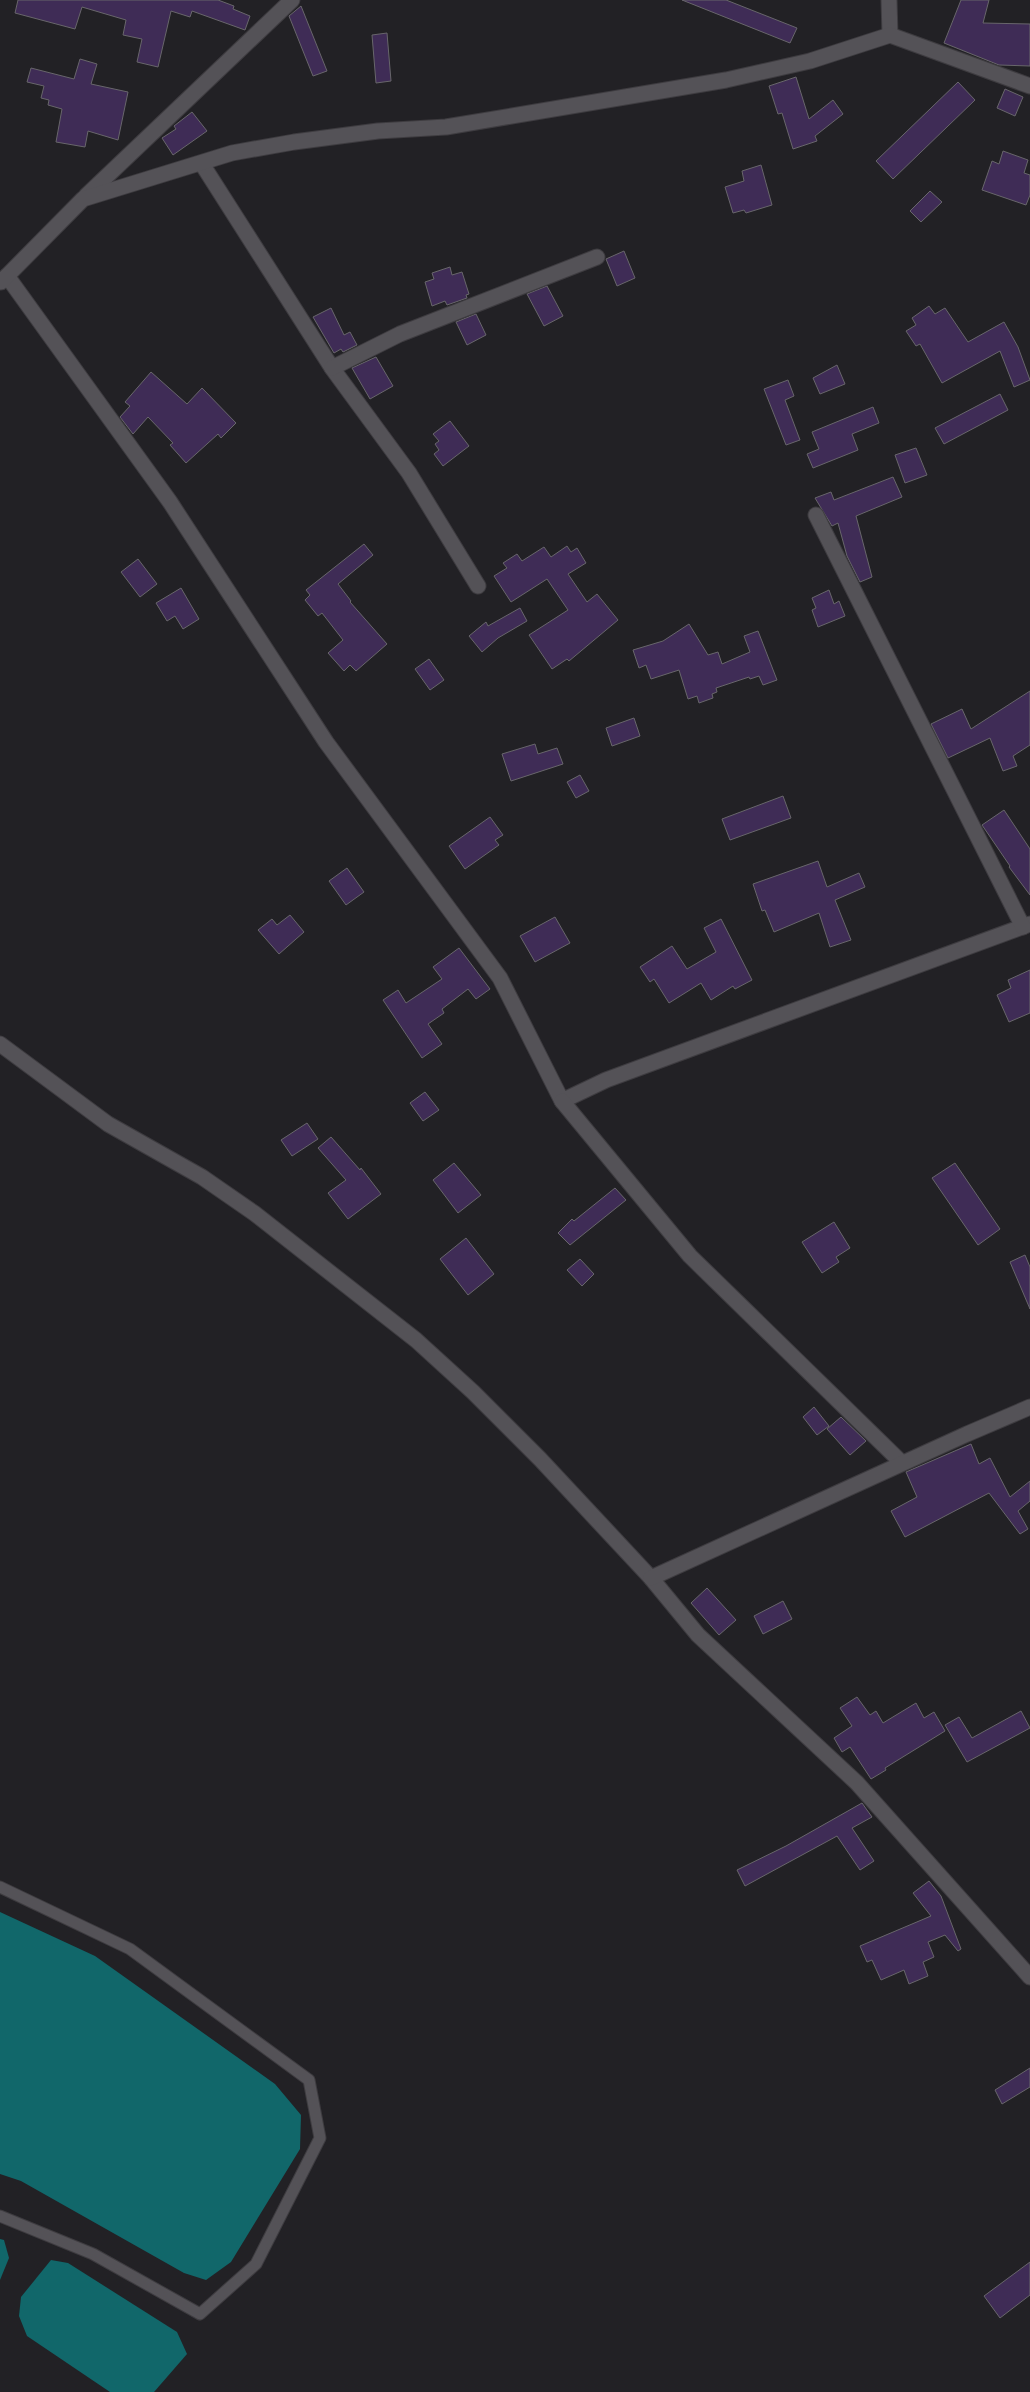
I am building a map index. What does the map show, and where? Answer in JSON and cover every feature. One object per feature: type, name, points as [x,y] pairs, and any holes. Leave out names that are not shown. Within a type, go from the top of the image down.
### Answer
[{"type":"street","points":[[292,0],[83,199],[4,279],[170,502],[326,742],[500,978],[562,1101],[690,1256],[902,1463]]},
{"type":"street","points":[[889,0],[890,35]]},
{"type":"street","points":[[83,199],[202,164],[232,153],[294,142],[378,132],[446,127],[726,80],[810,61],[890,35],[1030,86]]},
{"type":"street","points":[[202,164],[332,368],[409,473],[478,586]]},
{"type":"street","points":[[332,368],[400,334],[597,257]]},
{"type":"street","points":[[562,1101],[606,1080],[1027,925],[816,515]]},
{"type":"street","points":[[0,1044],[108,1124],[202,1177],[254,1213],[416,1340],[473,1392],[540,1459],[651,1578],[698,1635],[857,1783],[1030,1977]]},
{"type":"street","points":[[651,1578],[902,1463],[1030,1408]]},
{"type":"lane","points":[[0,1887],[130,1950],[309,2080],[320,2138],[256,2264],[200,2314],[93,2254],[0,2216]]},
{"type":"water","points":[[0,1912],[95,1956],[275,2084],[301,2115],[300,2149],[231,2262],[206,2280],[184,2273],[21,2181],[0,2174]]},
{"type":"water","points":[[0,2239],[4,2240],[9,2258],[0,2280]]},
{"type":"water","points":[[51,2260],[68,2263],[177,2332],[187,2354],[154,2392],[110,2392],[27,2336],[19,2316],[21,2297]]},
{"type":"building","points":[[18,0],[218,0],[234,6],[233,9],[250,16],[245,30],[192,11],[190,17],[171,11],[158,67],[137,62],[142,39],[123,35],[126,20],[82,7],[75,29],[15,13]]},
{"type":"building","points":[[682,0],[726,0],[797,28],[790,43]]},
{"type":"building","points":[[961,0],[989,0],[983,23],[1030,24],[1030,66],[999,65],[944,43]]},
{"type":"building","points":[[301,6],[327,71],[313,76],[289,16]]},
{"type":"building","points":[[387,33],[391,81],[376,83],[372,35]]},
{"type":"building","points":[[80,59],[97,64],[91,84],[128,92],[118,140],[88,131],[85,147],[56,142],[62,109],[48,105],[49,100],[41,98],[44,86],[27,82],[31,68],[74,79]]},
{"type":"building","points":[[796,77],[809,119],[833,100],[843,114],[815,136],[817,141],[793,149],[782,113],[778,114],[769,86]]},
{"type":"building","points":[[958,82],[975,100],[893,179],[876,161]]},
{"type":"building","points":[[1005,89],[1023,97],[1015,116],[997,108]]},
{"type":"building","points":[[192,112],[207,131],[173,155],[162,138],[176,129],[174,126]]},
{"type":"building","points":[[1003,151],[1028,160],[1024,173],[1030,175],[1030,195],[1026,205],[982,190],[992,161],[999,164]]},
{"type":"building","points":[[761,165],[772,205],[746,213],[744,210],[733,213],[725,187],[744,181],[742,171]]},
{"type":"building","points":[[930,191],[942,202],[921,222],[910,211]]},
{"type":"building","points":[[624,251],[635,278],[617,286],[606,259]]},
{"type":"building","points":[[450,267],[452,275],[462,272],[469,294],[466,295],[467,298],[447,305],[445,301],[432,306],[425,282],[434,279],[432,273]]},
{"type":"building","points":[[547,286],[563,316],[544,326],[527,294]]},
{"type":"building","points":[[929,306],[935,314],[945,308],[968,342],[1004,322],[1018,347],[1030,380],[1014,387],[1000,351],[942,383],[920,344],[916,346],[906,331],[916,325],[912,318]]},
{"type":"building","points":[[331,308],[344,335],[350,332],[357,345],[343,352],[341,349],[334,353],[313,317]]},
{"type":"building","points":[[476,314],[486,335],[467,345],[456,322]]},
{"type":"building","points":[[376,357],[393,386],[370,399],[352,368]]},
{"type":"building","points":[[837,365],[845,384],[820,394],[813,378]]},
{"type":"building","points":[[151,372],[187,404],[202,388],[236,423],[221,438],[218,434],[186,463],[170,445],[173,443],[148,417],[133,434],[120,417],[130,406],[125,402]]},
{"type":"building","points":[[788,380],[794,396],[785,400],[800,440],[786,445],[764,389]]},
{"type":"building","points":[[1000,394],[1008,410],[944,444],[935,428]]},
{"type":"building","points":[[873,407],[879,423],[852,434],[858,450],[813,468],[807,454],[819,449],[812,432]]},
{"type":"building","points":[[450,421],[469,446],[443,466],[434,454],[439,450],[435,444],[439,441],[433,434]]},
{"type":"building","points":[[916,448],[927,475],[905,483],[895,455]]},
{"type":"building","points":[[893,477],[902,497],[856,516],[872,577],[860,582],[847,556],[838,523],[832,526],[815,498],[831,492],[834,500]]},
{"type":"building","points":[[364,544],[373,555],[338,584],[350,602],[387,644],[356,671],[350,665],[344,671],[328,653],[343,640],[322,613],[318,616],[305,600],[310,595],[306,590]]},
{"type":"building","points":[[567,546],[571,552],[577,548],[586,563],[568,574],[587,602],[597,594],[618,620],[569,661],[567,659],[552,669],[529,635],[568,610],[547,579],[511,602],[494,576],[507,568],[503,563],[517,554],[522,561],[544,547],[551,557]]},
{"type":"building","points":[[138,559],[157,584],[140,597],[121,572]]},
{"type":"building","points":[[181,588],[199,619],[183,629],[175,616],[167,621],[156,603]]},
{"type":"building","points":[[829,590],[834,604],[839,601],[845,616],[818,627],[812,610],[816,608],[812,598]]},
{"type":"building","points":[[520,608],[527,621],[498,638],[482,652],[469,636],[486,622],[488,626]]},
{"type":"building","points":[[689,624],[708,655],[718,652],[722,664],[750,652],[744,636],[758,631],[777,680],[763,685],[759,676],[750,679],[749,677],[716,688],[717,692],[712,694],[713,698],[699,703],[697,696],[688,699],[679,670],[651,679],[646,665],[639,668],[633,650],[663,641]]},
{"type":"building","points":[[429,659],[444,680],[430,690],[415,669]]},
{"type":"building","points":[[1030,691],[1030,745],[1013,756],[1017,766],[1003,771],[990,738],[948,758],[931,724],[962,709],[971,729]]},
{"type":"building","points":[[634,718],[640,736],[612,746],[606,728]]},
{"type":"building","points":[[535,744],[538,754],[557,748],[563,764],[511,781],[502,754]]},
{"type":"building","points":[[580,775],[589,791],[576,798],[567,782]]},
{"type":"building","points":[[783,796],[791,818],[730,840],[722,819]]},
{"type":"building","points":[[1004,810],[1030,849],[1030,895],[982,825]]},
{"type":"building","points":[[490,817],[503,835],[495,840],[499,845],[465,869],[449,846]]},
{"type":"building","points":[[818,861],[827,887],[859,873],[865,887],[835,900],[851,940],[830,947],[819,913],[774,932],[765,910],[762,911],[753,884]]},
{"type":"building","points":[[347,868],[364,892],[346,905],[329,881]]},
{"type":"building","points":[[290,915],[304,932],[279,954],[258,930],[272,919],[277,925]]},
{"type":"building","points":[[555,917],[570,943],[535,962],[520,936]]},
{"type":"building","points":[[721,919],[752,980],[735,989],[733,986],[711,1000],[701,983],[669,1003],[654,979],[650,982],[640,967],[672,946],[687,969],[716,952],[704,928]]},
{"type":"building","points":[[459,948],[490,989],[476,999],[468,989],[442,1009],[444,1013],[428,1024],[442,1044],[422,1058],[383,1000],[398,990],[406,1003],[442,979],[433,967]]},
{"type":"building","points":[[1030,970],[1030,1013],[1009,1022],[997,995],[1011,988],[1008,980]]},
{"type":"building","points":[[425,1092],[439,1110],[423,1121],[410,1103]]},
{"type":"building","points":[[307,1123],[318,1139],[292,1156],[281,1140]]},
{"type":"building","points":[[331,1137],[360,1170],[361,1168],[381,1194],[348,1219],[328,1193],[346,1180],[318,1148]]},
{"type":"building","points":[[454,1163],[481,1195],[458,1213],[433,1180]]},
{"type":"building","points":[[955,1163],[1000,1229],[978,1245],[932,1178]]},
{"type":"building","points":[[615,1188],[626,1200],[570,1245],[558,1233],[572,1219],[574,1221]]},
{"type":"building","points":[[834,1222],[850,1248],[836,1257],[839,1262],[822,1273],[802,1242]]},
{"type":"building","points":[[466,1238],[494,1274],[468,1295],[440,1259]]},
{"type":"building","points":[[1025,1255],[1030,1267],[1030,1309],[1010,1262]]},
{"type":"building","points":[[580,1259],[594,1274],[582,1286],[567,1270]]},
{"type":"building","points":[[814,1407],[829,1426],[817,1435],[803,1417]]},
{"type":"building","points":[[841,1417],[866,1441],[850,1455],[827,1429]]},
{"type":"building","points":[[971,1444],[979,1464],[990,1458],[1010,1497],[1030,1481],[1030,1501],[1018,1511],[1028,1529],[1020,1534],[989,1493],[905,1537],[891,1511],[917,1497],[906,1472]]},
{"type":"building","points":[[707,1588],[736,1620],[719,1635],[691,1603]]},
{"type":"building","points":[[783,1601],[792,1619],[763,1634],[754,1616]]},
{"type":"building","points":[[857,1697],[870,1715],[876,1711],[883,1723],[916,1703],[924,1718],[934,1712],[945,1731],[885,1768],[886,1770],[871,1779],[850,1747],[842,1752],[834,1738],[852,1726],[840,1708]]},
{"type":"building","points":[[1021,1711],[1030,1728],[967,1762],[945,1725],[959,1717],[972,1738]]},
{"type":"building","points":[[862,1803],[872,1817],[852,1828],[874,1861],[860,1870],[837,1836],[745,1886],[737,1870],[786,1846]]},
{"type":"building","points":[[929,1881],[941,1896],[961,1949],[958,1951],[945,1935],[928,1942],[934,1957],[923,1962],[928,1976],[909,1984],[904,1970],[881,1980],[872,1960],[867,1962],[860,1946],[931,1916],[913,1893]]},
{"type":"building","points":[[1030,2068],[1030,2087],[1002,2104],[995,2090]]},
{"type":"building","points":[[1030,2262],[1030,2295],[1000,2318],[984,2296]]}]
